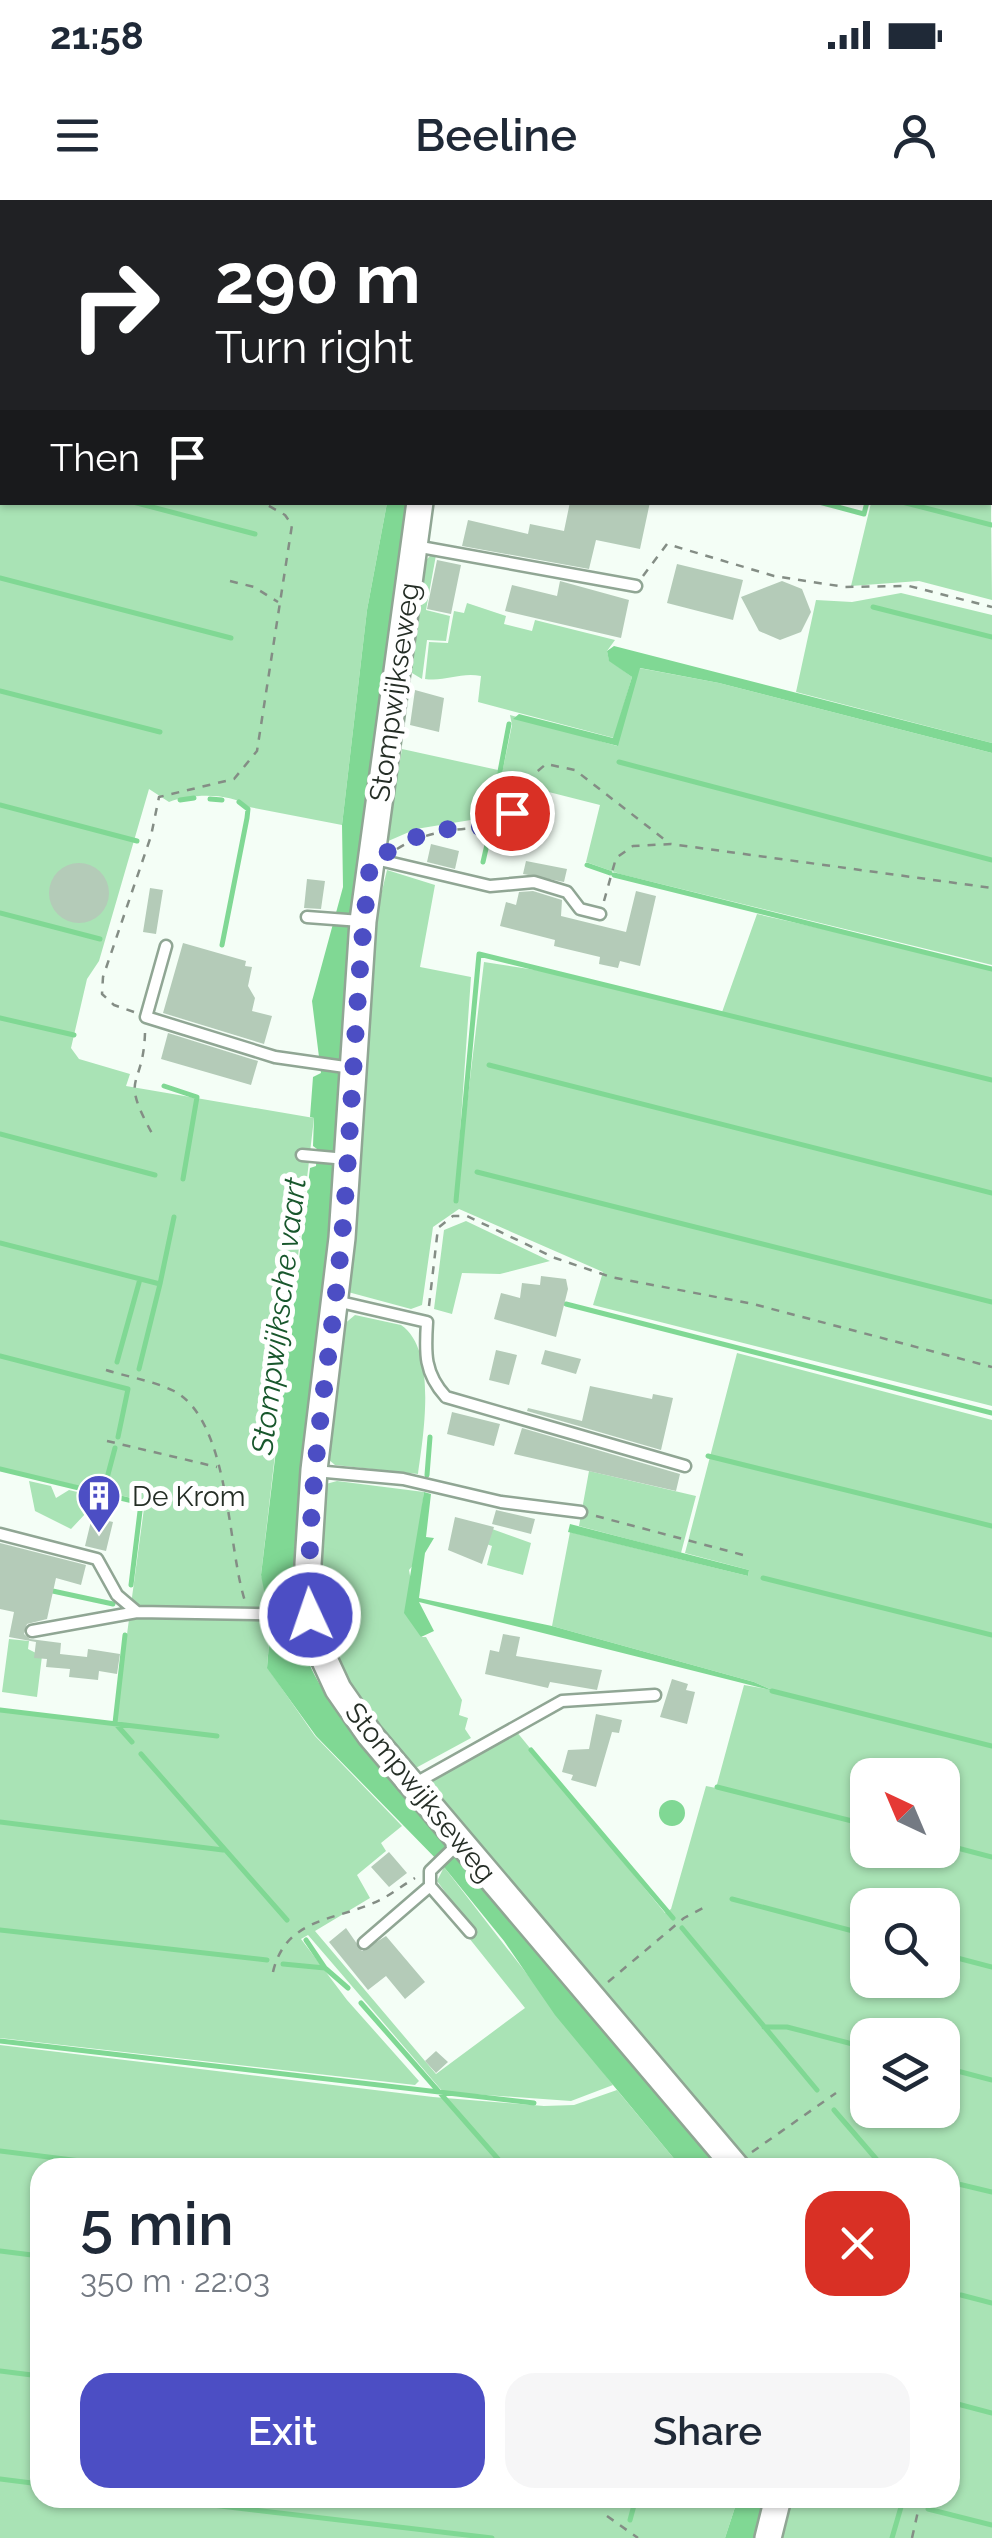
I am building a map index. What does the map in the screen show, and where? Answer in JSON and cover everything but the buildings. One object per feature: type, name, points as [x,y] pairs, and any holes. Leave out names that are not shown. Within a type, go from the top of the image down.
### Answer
[{"type":"street","name":"Stompwijkseweg","points":[[420,505],[360,921],[334,1301],[314,1470],[303,1615],[338,1688],[411,1785],[729,2158]]},
{"type":"street","points":[[768,2538],[776,2508]]},
{"type":"lane","points":[[414,546],[636,586]]},
{"type":"lane","points":[[371,858],[490,886],[534,882],[567,892],[580,909],[600,914]]},
{"type":"lane","points":[[307,916],[360,921]]},
{"type":"lane","points":[[166,946],[146,1017],[274,1057],[349,1067]]},
{"type":"lane","points":[[307,1155],[343,1158]]},
{"type":"lane","points":[[334,1301],[427,1322],[425,1358],[431,1381],[446,1397],[685,1466]]},
{"type":"lane","points":[[314,1470],[404,1480],[548,1511],[580,1512]]},
{"type":"lane","points":[[0,1534],[97,1559],[118,1595],[137,1612]]},
{"type":"lane","points":[[32,1631],[137,1612],[303,1615]]},
{"type":"lane","points":[[411,1785],[562,1701],[655,1695]]},
{"type":"lane","points":[[458,1844],[430,1871],[430,1886],[470,1932]]},
{"type":"lane","points":[[364,1944],[430,1886]]},
{"type":"path","points":[[154,1137],[131,1087],[145,1044],[146,1017],[114,1004],[102,994],[103,977],[152,836],[159,797],[234,779],[257,751],[292,525],[267,505]]},
{"type":"path","points":[[636,586],[666,544],[774,576],[845,586],[909,586],[992,607]]},
{"type":"path","points":[[230,582],[270,594],[280,603]]},
{"type":"path","points":[[371,858],[390,853],[416,837],[460,828],[502,826],[525,782],[546,764],[575,770],[670,844]]},
{"type":"path","points":[[600,914],[616,858],[633,846],[670,844],[992,888]]},
{"type":"path","points":[[427,1322],[438,1228],[453,1216],[467,1216],[555,1258],[611,1277],[754,1304],[992,1367]]},
{"type":"path","points":[[106,1370],[176,1392],[199,1414],[220,1468],[238,1578],[255,1612]]},
{"type":"path","points":[[106,1441],[220,1468]]},
{"type":"path","points":[[580,1512],[747,1556]]},
{"type":"path","points":[[273,1972],[285,1943],[299,1930],[379,1901],[430,1871]]},
{"type":"path","points":[[592,1996],[684,1918],[708,1905]]},
{"type":"path","points":[[747,2158],[836,2093]]},
{"type":"path","points":[[912,2538],[920,2508]]},
{"type":"path","points":[[607,2516],[638,2538]]},
{"type":"shaded area","points":[[0,505],[387,505],[367,610],[342,825],[249,807],[221,797],[188,797],[169,802],[149,789],[99,961],[87,979],[71,1048],[79,1059],[130,1074],[126,1086],[314,1118],[261,1575],[272,1606],[267,1667],[315,1736],[402,1826],[381,1843],[386,1851],[357,1875],[370,1898],[315,1931],[436,2074],[525,2008],[469,1938],[474,1931],[437,1881],[444,1867],[613,2085],[571,2101],[443,2092],[308,1935],[301,1939],[347,2000],[419,2081],[415,2085],[0,2038],[0,1710],[115,1723],[145,1501],[0,1468]]},
{"type":"shaded area","points":[[387,505],[413,505],[301,1500],[296,1601],[304,1649],[327,1695],[716,2158],[674,2158],[555,2015],[504,1941],[444,1867],[316,1736],[267,1668],[272,1607],[267,1606],[261,1575],[310,1168],[316,1166],[314,1118],[310,1117],[313,1077],[321,1073],[312,1001],[343,887],[342,825],[367,610]]},
{"type":"shaded area","points":[[871,505],[991,505],[992,600],[919,581],[851,586]]},
{"type":"shaded area","points":[[436,555],[426,610],[450,616],[446,641],[427,640],[422,679],[407,670],[421,565]]},
{"type":"shaded area","points":[[901,593],[992,615],[992,743],[796,692],[816,600],[852,602]]},
{"type":"shaded area","points":[[467,603],[506,616],[504,624],[532,631],[535,620],[615,640],[607,651],[609,660],[632,677],[614,738],[478,702],[481,676],[425,679],[429,642],[448,643],[454,611],[464,613]]},
{"type":"shaded area","points":[[614,646],[992,743],[992,753],[719,683],[640,668],[618,746],[513,719],[519,714],[613,738],[632,677],[609,661],[607,651]]},
{"type":"shaded area","points":[[639,668],[719,683],[992,753],[992,965],[620,874],[586,862],[600,805],[529,787],[516,827],[493,817],[512,725],[510,715],[617,746]]},
{"type":"shaded area","points":[[402,749],[498,770],[489,817],[416,829],[386,842]]},
{"type":"shaded area","points":[[387,870],[435,885],[420,967],[471,977],[455,1205],[484,962],[555,973],[721,1015],[757,914],[992,967],[992,1406],[593,1305],[603,1272],[459,1209],[433,1227],[422,1305],[411,1309],[348,1292],[375,920]]},
{"type":"shaded area","points":[[466,1221],[550,1261],[500,1274],[462,1273],[452,1314],[434,1309],[444,1230]]},
{"type":"shaded area","points":[[355,1315],[401,1325],[413,1337],[420,1354],[425,1395],[418,1474],[335,1465],[328,1459],[343,1325]]},
{"type":"shaded area","points":[[737,1353],[992,1420],[992,2538],[779,2538],[787,2508],[960,2508],[960,2158],[744,2158],[430,1788],[435,1777],[516,1731],[665,1913],[671,1909],[706,1786],[716,1788],[744,1685],[772,1690],[552,1626],[570,1532],[748,1576],[749,1570],[685,1553]]},
{"type":"shaded area","points":[[589,1471],[696,1496],[681,1553],[579,1526]]},
{"type":"shaded area","points":[[29,1481],[51,1486],[56,1498],[69,1490],[94,1496],[87,1512],[71,1529],[35,1511]]},
{"type":"shaded area","points":[[337,1481],[424,1492],[415,1563],[409,1570],[421,1637],[426,1637],[462,1700],[459,1715],[468,1718],[465,1729],[471,1738],[412,1770],[360,1700],[331,1638],[321,1571],[322,1531],[326,1484]]},
{"type":"shaded area","points":[[424,1492],[431,1494],[426,1537],[434,1538],[425,1553],[419,1598],[552,1626],[754,1682],[774,1691],[419,1602],[434,1631],[421,1637],[404,1613]]},
{"type":"shaded area","points":[[570,1524],[749,1570],[748,1576],[568,1532]]},
{"type":"shaded area","points":[[481,1525],[531,1543],[523,1575],[487,1565],[492,1546],[478,1541]]},
{"type":"shaded area","points":[[9,1639],[29,1641],[28,1649],[42,1656],[37,1697],[2,1692]]},
{"type":"shaded area","points":[[672,1800],[681,1804],[685,1813],[681,1822],[672,1826],[663,1822],[659,1813],[663,1804]]},
{"type":"shaded area","points":[[0,2045],[433,2097],[544,2106],[574,2105],[617,2090],[674,2158],[30,2158],[30,2508],[735,2508],[725,2538],[0,2538]]},
{"type":"shaded area","points":[[735,2508],[765,2508],[757,2538],[725,2538]]},
{"type":"waterway","points":[[144,505],[255,534]]},
{"type":"waterway","points":[[830,505],[864,514],[866,505]]},
{"type":"waterway","points":[[914,505],[992,525]]},
{"type":"waterway","points":[[0,578],[231,638]]},
{"type":"waterway","points":[[873,607],[992,637]]},
{"type":"waterway","points":[[0,691],[160,732]]},
{"type":"waterway","points":[[491,819],[509,724]]},
{"type":"waterway","points":[[619,762],[992,860]]},
{"type":"waterway","points":[[180,800],[194,798]]},
{"type":"waterway","points":[[210,799],[222,800]]},
{"type":"waterway","points":[[222,945],[247,818],[248,809],[239,802]]},
{"type":"waterway","points":[[0,805],[137,841]]},
{"type":"waterway","points":[[483,862],[488,840]]},
{"type":"waterway","points":[[587,865],[610,873]]},
{"type":"waterway","points":[[614,875],[992,969]]},
{"type":"waterway","points":[[0,913],[100,939]]},
{"type":"waterway","points":[[456,1201],[479,954],[992,1080]]},
{"type":"waterway","points":[[0,1018],[74,1035]]},
{"type":"waterway","points":[[489,1065],[992,1193]]},
{"type":"waterway","points":[[164,1086],[197,1097],[183,1179]]},
{"type":"waterway","points":[[0,1134],[155,1175]]},
{"type":"waterway","points":[[477,1172],[992,1302]]},
{"type":"waterway","points":[[0,1243],[160,1284],[174,1217]]},
{"type":"waterway","points":[[117,1362],[140,1279]]},
{"type":"waterway","points":[[139,1369],[160,1284]]},
{"type":"waterway","points":[[566,1304],[992,1413]]},
{"type":"waterway","points":[[0,1356],[128,1389],[118,1437]]},
{"type":"waterway","points":[[427,1475],[430,1437]]},
{"type":"waterway","points":[[103,1493],[115,1448]]},
{"type":"waterway","points":[[708,1456],[992,1526]]},
{"type":"waterway","points":[[0,1469],[141,1503],[131,1585]]},
{"type":"waterway","points":[[763,1578],[992,1635]]},
{"type":"waterway","points":[[48,1590],[113,1604]]},
{"type":"waterway","points":[[125,1635],[115,1723],[132,1742]]},
{"type":"waterway","points":[[772,1691],[992,1746]]},
{"type":"waterway","points":[[0,1710],[217,1736]]},
{"type":"waterway","points":[[531,1750],[673,1918]]},
{"type":"waterway","points":[[141,1754],[287,1920]]},
{"type":"waterway","points":[[717,1787],[850,1820]]},
{"type":"waterway","points":[[0,1822],[223,1850]]},
{"type":"waterway","points":[[960,1849],[992,1857]]},
{"type":"waterway","points":[[732,1899],[850,1930]]},
{"type":"waterway","points":[[682,1928],[817,2090]]},
{"type":"waterway","points":[[0,1930],[267,1960]]},
{"type":"waterway","points":[[306,1940],[325,1968],[348,1988]]},
{"type":"waterway","points":[[960,1959],[992,1967]]},
{"type":"waterway","points":[[283,1964],[325,1968]]},
{"type":"waterway","points":[[361,2003],[497,2158]]},
{"type":"waterway","points":[[764,2027],[787,2027],[850,2043]]},
{"type":"waterway","points":[[0,2041],[534,2103]]},
{"type":"waterway","points":[[960,2072],[992,2080]]},
{"type":"waterway","points":[[834,2110],[875,2158]]},
{"type":"waterway","points":[[0,2151],[56,2158]]},
{"type":"waterway","points":[[960,2184],[992,2192]]},
{"type":"waterway","points":[[0,2251],[30,2255]]},
{"type":"waterway","points":[[961,2295],[992,2303]]},
{"type":"waterway","points":[[0,2371],[30,2375]]},
{"type":"waterway","points":[[960,2405],[992,2413]]},
{"type":"waterway","points":[[0,2479],[30,2483]]},
{"type":"waterway","points":[[238,2508],[492,2538]]},
{"type":"waterway","points":[[630,2520],[633,2508]]},
{"type":"waterway","points":[[892,2538],[901,2508]]},
{"type":"waterway","points":[[928,2509],[992,2525]]},
{"type":"place","name":"De Krom","points":[[99,1534]]},
{"type":"route","points":[[310,1615],[308,1564],[314,1470],[342,1238],[356,992],[371,858],[390,853],[416,837],[460,828],[502,826],[512,813]]},
{"type":"water label","name":"Stompwijksche vaart","points":[[279,1316]]}]
